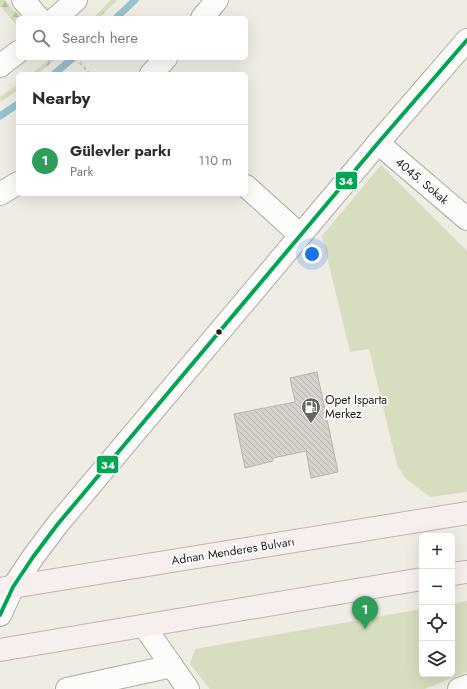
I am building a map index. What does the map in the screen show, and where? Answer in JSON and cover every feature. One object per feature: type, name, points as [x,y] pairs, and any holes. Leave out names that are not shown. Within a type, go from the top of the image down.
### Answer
[{"type":"main road","name":"Adnan Menderes Bulvarı","points":[[6,588],[467,513]]},
{"type":"main road","points":[[455,574],[467,572]]},
{"type":"main road","points":[[0,650],[419,580]]},
{"type":"street","points":[[23,0],[37,16]]},
{"type":"street","points":[[58,16],[76,0]]},
{"type":"street","points":[[204,16],[217,0]]},
{"type":"street","points":[[0,615],[6,588],[33,557],[57,525],[300,235],[467,40]]},
{"type":"street","points":[[0,66],[16,54]]},
{"type":"street","points":[[153,72],[164,60]]},
{"type":"street","name":"4045. Sokak","points":[[378,143],[467,219]]},
{"type":"street","points":[[0,194],[16,184]]},
{"type":"street","points":[[248,188],[300,235]]},
{"type":"street","points":[[144,626],[188,689]]},
{"type":"street","points":[[67,689],[172,666]]},
{"type":"street","points":[[459,689],[467,686]]},
{"type":"path","points":[[78,60],[89,72]]},
{"type":"green space","points":[[0,0],[5,0],[19,16],[16,16],[16,25],[0,6]]},
{"type":"green space","points":[[111,0],[117,0],[101,16],[95,16]]},
{"type":"green space","points":[[48,60],[54,60],[40,72],[34,72]]},
{"type":"green space","points":[[16,85],[16,91],[1,102],[0,97]]},
{"type":"green space","points":[[381,165],[467,251],[467,492],[430,497],[405,478],[397,465],[369,349],[350,352],[322,236]]},
{"type":"green space","points":[[467,601],[467,672],[455,677],[455,605],[455,603]]},
{"type":"green space","points":[[419,610],[419,677],[455,677],[425,689],[210,689],[190,664],[195,649]]},
{"type":"building","points":[[317,372],[338,472],[311,478],[306,451],[273,458],[273,461],[245,468],[234,414],[295,402],[290,378]]},
{"type":"waterway","points":[[118,16],[135,0]]},
{"type":"waterway","points":[[56,72],[71,60]]},
{"type":"waterway","points":[[0,116],[16,105]]},
{"type":"transit line","name":"34","points":[[0,615],[13,587],[57,525],[378,143],[467,40]]},
{"type":"place","name":"Opet Isparta Merkez","points":[[311,424]]},
{"type":"place","name":"Gülevler parkı","points":[[365,629]]}]
